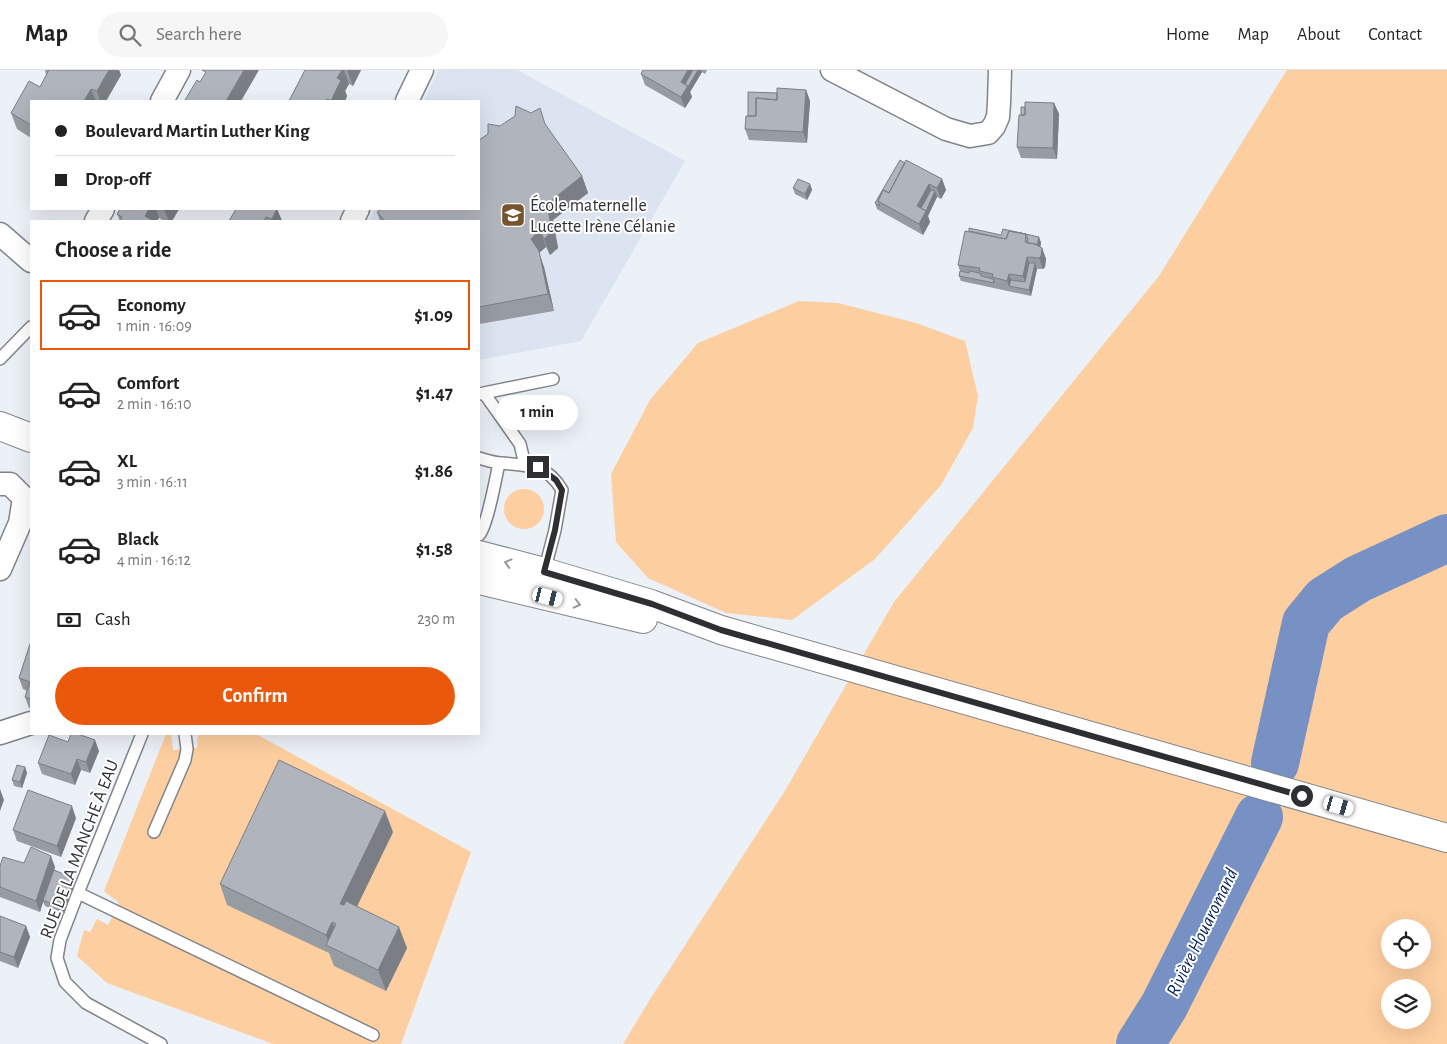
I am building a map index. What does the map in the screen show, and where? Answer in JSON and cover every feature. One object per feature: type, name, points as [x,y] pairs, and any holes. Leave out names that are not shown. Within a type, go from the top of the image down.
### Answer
[{"type":"main road","points":[[0,426],[30,438]]},
{"type":"main road","points":[[480,555],[652,604],[721,630],[1447,838]]},
{"type":"main road","points":[[480,580],[638,619],[721,630]]},
{"type":"street","points":[[163,100],[179,70]]},
{"type":"street","points":[[407,100],[422,70]]},
{"type":"street","points":[[832,70],[946,129],[970,136],[988,133],[994,126],[998,117],[1000,70]]},
{"type":"street","points":[[0,234],[30,261]]},
{"type":"street","points":[[0,484],[10,484],[24,498],[20,523],[0,569]]},
{"type":"street","points":[[0,733],[30,723]]},
{"type":"lane","points":[[0,360],[30,328]]},
{"type":"lane","points":[[525,465],[520,444],[482,394],[553,379]]},
{"type":"lane","points":[[480,458],[499,463],[538,467],[556,480],[562,490],[555,530],[544,572],[530,581],[511,588]]},
{"type":"lane","points":[[480,533],[486,518],[499,463]]},
{"type":"lane","name":"RUE DE LA MANCHE À EAU","points":[[142,735],[78,892],[60,940],[57,958],[65,982],[86,1003],[161,1044]]},
{"type":"lane","points":[[154,832],[185,760],[187,749],[185,735]]},
{"type":"lane","points":[[78,892],[373,1034]]},
{"type":"shaded area","name":"École maternelle Lucette Irène Célanie","points":[[438,70],[517,70],[685,161],[581,341],[480,360],[480,220],[370,220],[374,210],[480,210],[480,100],[424,100]]},
{"type":"shaded area","points":[[1287,70],[1447,70],[1447,1044],[623,1044],[783,794],[894,602],[1159,276]]},
{"type":"shaded area","points":[[799,301],[838,303],[916,323],[965,341],[978,396],[973,428],[941,485],[875,559],[792,620],[726,613],[648,578],[616,542],[611,474],[650,400],[698,343]]},
{"type":"shaded area","points":[[528,489],[535,492],[541,498],[544,509],[543,517],[535,526],[528,529],[520,529],[513,526],[505,517],[504,505],[507,498],[516,490]]},
{"type":"shaded area","points":[[166,735],[171,735],[173,750],[197,748],[198,735],[258,735],[471,852],[401,1044],[273,1044],[107,983],[77,956],[84,930],[90,932],[97,919],[108,925],[119,903],[104,891]]},
{"type":"building","points":[[49,70],[109,70],[97,91],[91,89],[85,100],[30,100],[30,124],[11,113],[29,81],[40,87]]},
{"type":"building","points":[[202,70],[244,70],[227,100],[185,100],[197,80],[200,82],[206,72]]},
{"type":"building","points":[[305,70],[342,70],[337,78],[341,80],[331,100],[290,100]]},
{"type":"building","points":[[643,70],[688,70],[681,82],[688,86],[681,97],[641,74]]},
{"type":"building","points":[[693,70],[698,70],[688,87],[685,84]]},
{"type":"building","points":[[777,88],[806,90],[803,132],[745,129],[746,116],[756,116],[756,98],[777,100]]},
{"type":"building","points":[[748,92],[777,93],[777,100],[756,98],[756,116],[748,116]]},
{"type":"building","points":[[1025,102],[1054,103],[1053,148],[1017,147],[1019,115],[1025,115]]},
{"type":"building","points":[[516,106],[531,113],[540,108],[545,124],[582,176],[547,204],[552,231],[544,239],[540,230],[531,239],[539,251],[548,294],[480,307],[480,220],[384,220],[377,212],[380,210],[480,210],[480,139],[488,134],[488,124],[500,126],[515,116]]},
{"type":"building","points":[[1021,107],[1025,107],[1025,115],[1021,115]]},
{"type":"building","points":[[900,160],[905,163],[889,193],[883,190],[878,201],[880,206],[875,203]]},
{"type":"building","points":[[906,160],[942,179],[937,188],[929,184],[917,206],[926,211],[919,224],[878,201],[883,190],[889,193]]},
{"type":"building","points":[[798,179],[810,184],[805,194],[793,188]]},
{"type":"building","points":[[931,190],[935,191],[926,211],[921,208]]},
{"type":"building","points":[[119,210],[148,210],[145,216],[152,220],[120,220],[122,217],[117,214]]},
{"type":"building","points":[[235,210],[276,210],[272,219],[266,217],[264,220],[230,220]]},
{"type":"building","points":[[969,228],[1001,235],[1003,229],[1024,234],[1009,231],[1006,239],[969,231]]},
{"type":"building","points":[[965,231],[1006,239],[1009,231],[1026,234],[1025,242],[1042,248],[1041,256],[1039,258],[1027,257],[1023,276],[1009,274],[1007,281],[992,277],[993,274],[979,271],[980,268],[958,265]]},
{"type":"building","points":[[1026,234],[1039,237],[1037,245],[1027,243]]},
{"type":"building","points":[[1029,263],[1035,263],[1029,290],[1009,286],[1011,280],[1025,282]]},
{"type":"building","points":[[960,271],[980,273],[981,276],[993,279],[994,283],[959,276]]},
{"type":"building","points":[[30,644],[30,682],[19,678]]},
{"type":"building","points":[[30,682],[30,699],[25,697]]},
{"type":"building","points":[[49,735],[68,742],[71,735],[81,735],[95,740],[86,762],[77,759],[71,774],[38,763]]},
{"type":"building","points":[[279,760],[385,811],[340,904],[344,905],[346,901],[399,927],[378,970],[326,945],[336,924],[332,922],[326,935],[220,884]]},
{"type":"building","points":[[17,765],[25,767],[20,782],[12,780]]},
{"type":"building","points":[[28,790],[72,806],[57,846],[13,830]]},
{"type":"building","points":[[31,847],[51,856],[36,901],[0,887],[0,866],[3,857],[24,863]]},
{"type":"building","points":[[54,870],[73,878],[62,908],[43,900]]},
{"type":"building","points":[[0,916],[26,926],[14,957],[0,952]]},
{"type":"waterway","name":"Rivière Houaromand","points":[[1275,763],[1306,623],[1325,600],[1358,579],[1447,538]]},
{"type":"waterway","name":"Rivière Houaromand","points":[[1140,1044],[1164,1006],[1259,817]]},
{"type":"place","name":"École maternelle Lucette Irène Célanie","points":[[513,215]]},
{"type":"route","points":[[538,467],[556,480],[562,490],[555,530],[544,572],[652,604],[721,630],[1302,796]]}]
